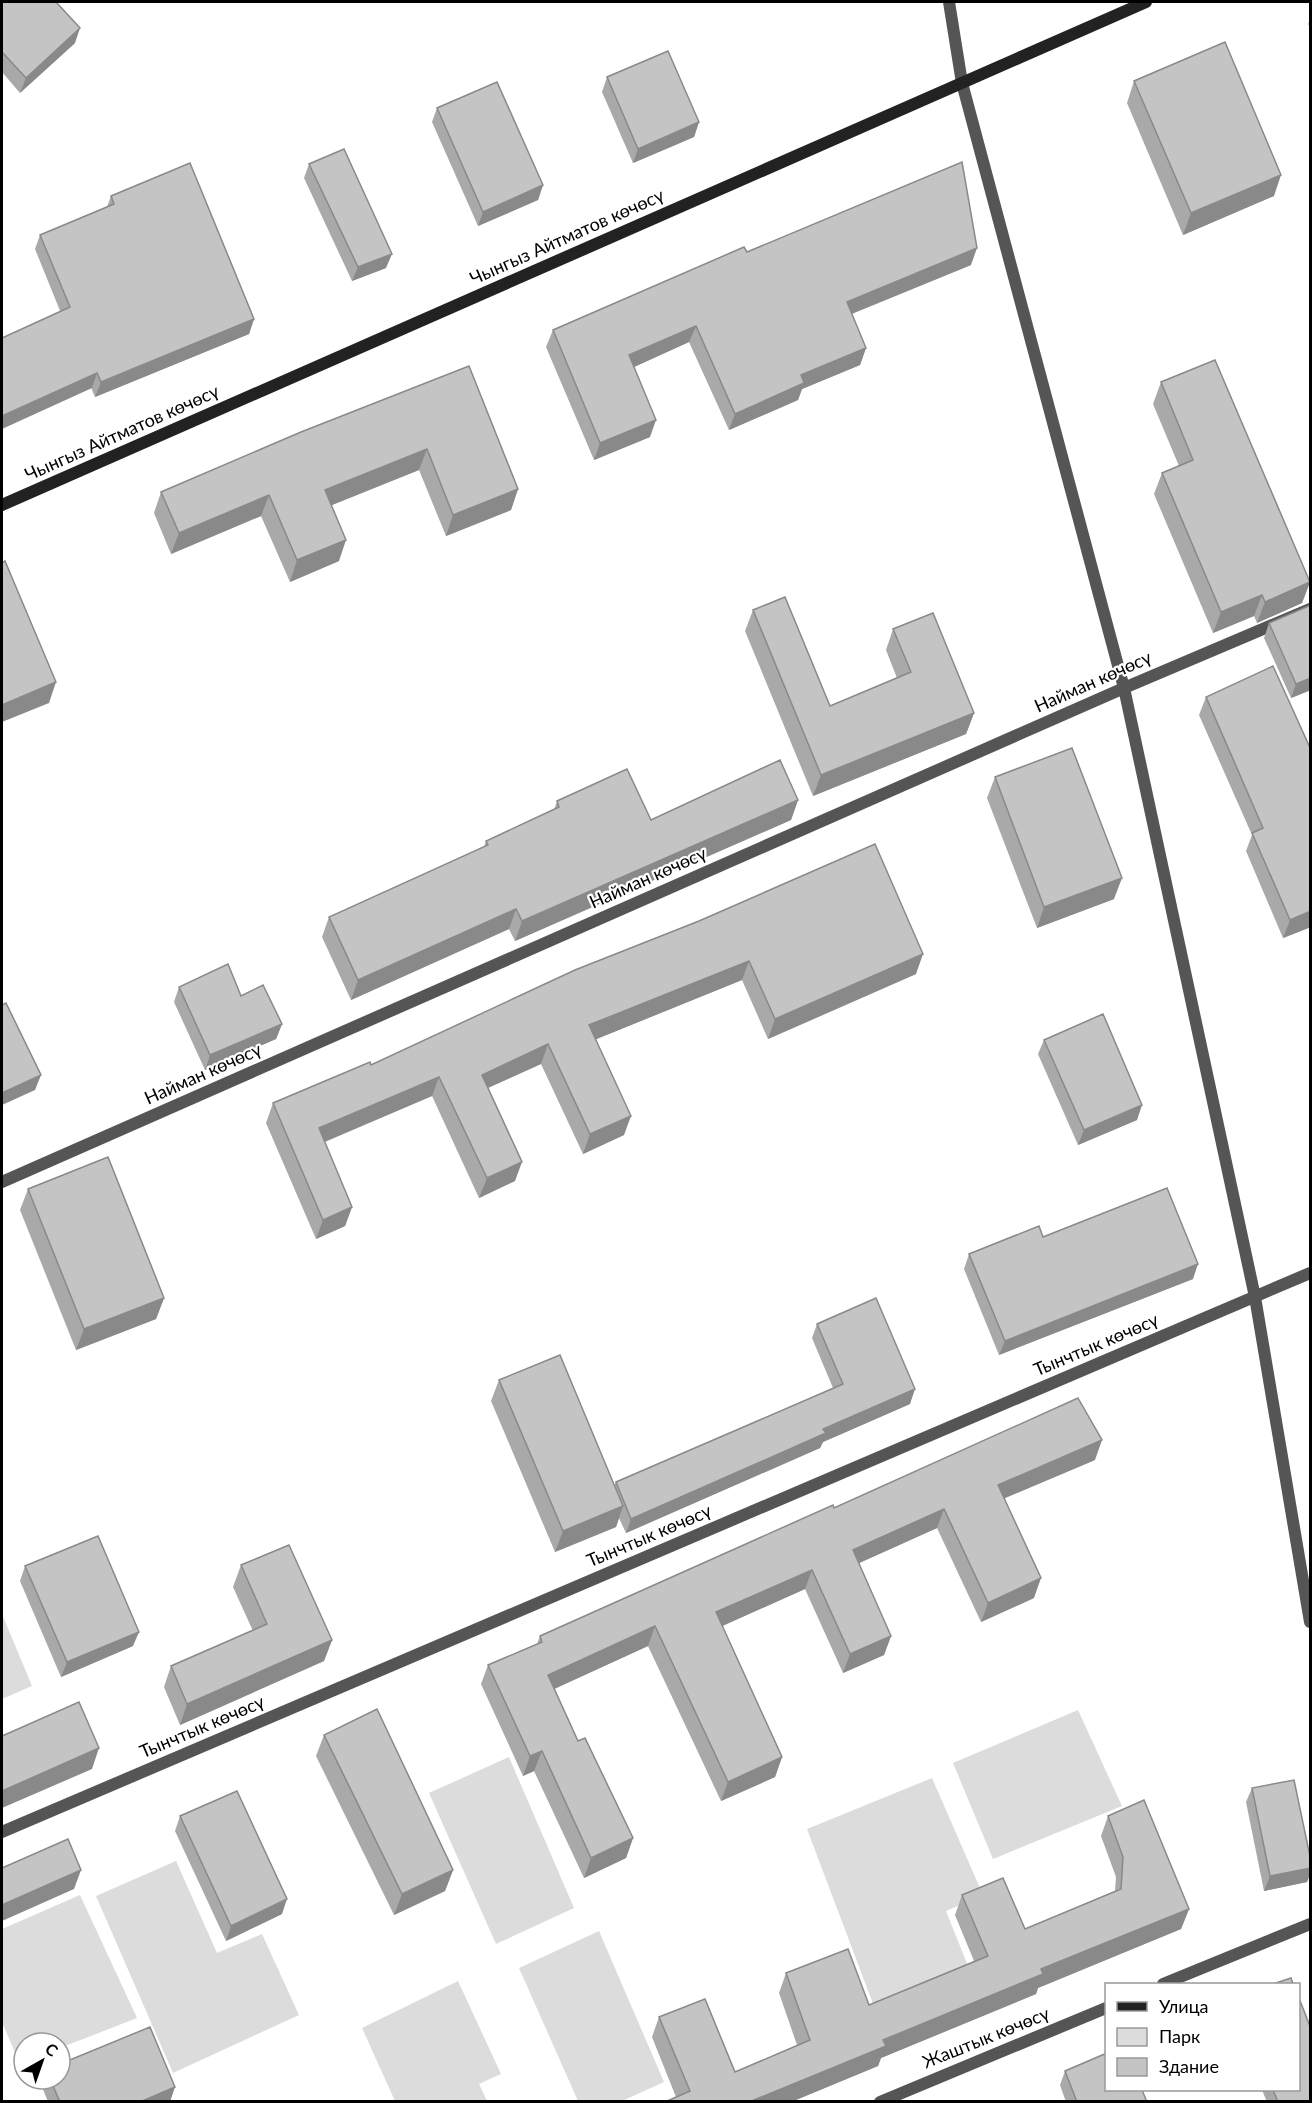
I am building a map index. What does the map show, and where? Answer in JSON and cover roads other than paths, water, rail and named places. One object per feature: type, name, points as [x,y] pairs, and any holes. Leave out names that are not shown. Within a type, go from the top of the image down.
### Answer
[{"type":"main road","name":"Чынгыз Айтматов көчөсү","points":[[2,505],[1146,2]]},
{"type":"street","points":[[949,2],[962,83],[1124,688],[1255,1297],[1311,1622]]},
{"type":"street","name":"Найман көчөсү","points":[[2,1182],[1124,688],[1311,609]]},
{"type":"street","name":"Тынчтык көчөсү","points":[[2,1832],[1311,1273]]},
{"type":"street","points":[[1165,1983],[1311,1924]]},
{"type":"street","name":"Жаштык көчөсү","points":[[880,2102],[1105,2009]]}]
